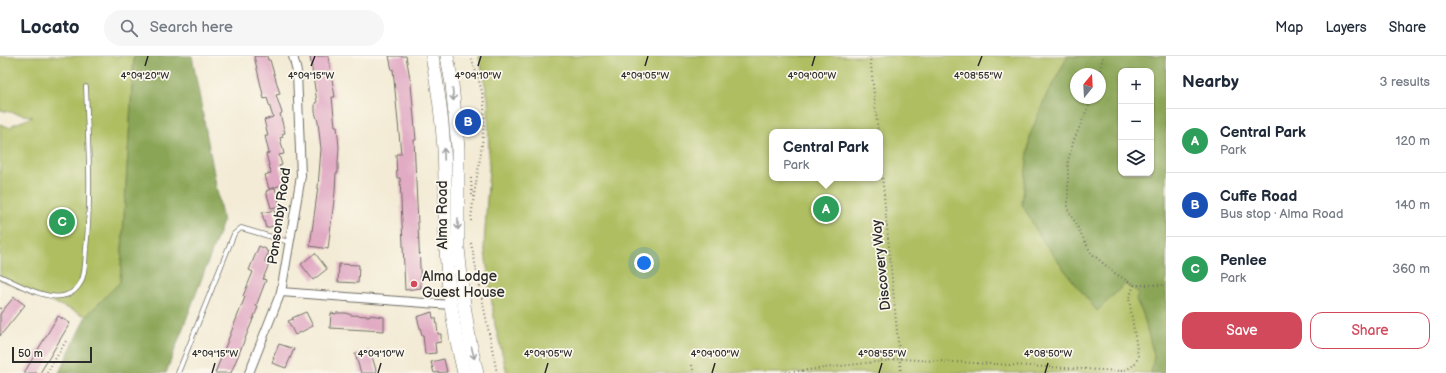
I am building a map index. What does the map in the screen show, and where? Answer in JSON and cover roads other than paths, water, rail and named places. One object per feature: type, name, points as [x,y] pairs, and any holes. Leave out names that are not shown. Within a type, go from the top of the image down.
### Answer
[{"type":"main road","name":"Alma Road","points":[[432,56],[438,87],[444,150],[446,250],[451,305],[457,346],[464,373]]},
{"type":"main road","name":"Alma Road","points":[[447,56],[452,84],[458,148],[458,248],[470,343],[478,373]]},
{"type":"street","name":"Ponsonby Road","points":[[249,373],[281,292],[301,176],[297,72],[293,56]]},
{"type":"street","points":[[281,292],[451,305]]},
{"type":"lane","points":[[0,276],[52,297],[64,296],[74,291],[82,282],[89,219],[86,87]]},
{"type":"lane","points":[[178,373],[234,234],[241,228],[289,242]]},
{"type":"place","name":"Cuffe Road","points":[[468,122]]},
{"type":"place","name":"Central Park","points":[[826,209]]},
{"type":"place","name":"Penlee","points":[[62,222]]},
{"type":"place","name":"Alma Lodge Guest House","points":[[414,284]]}]
